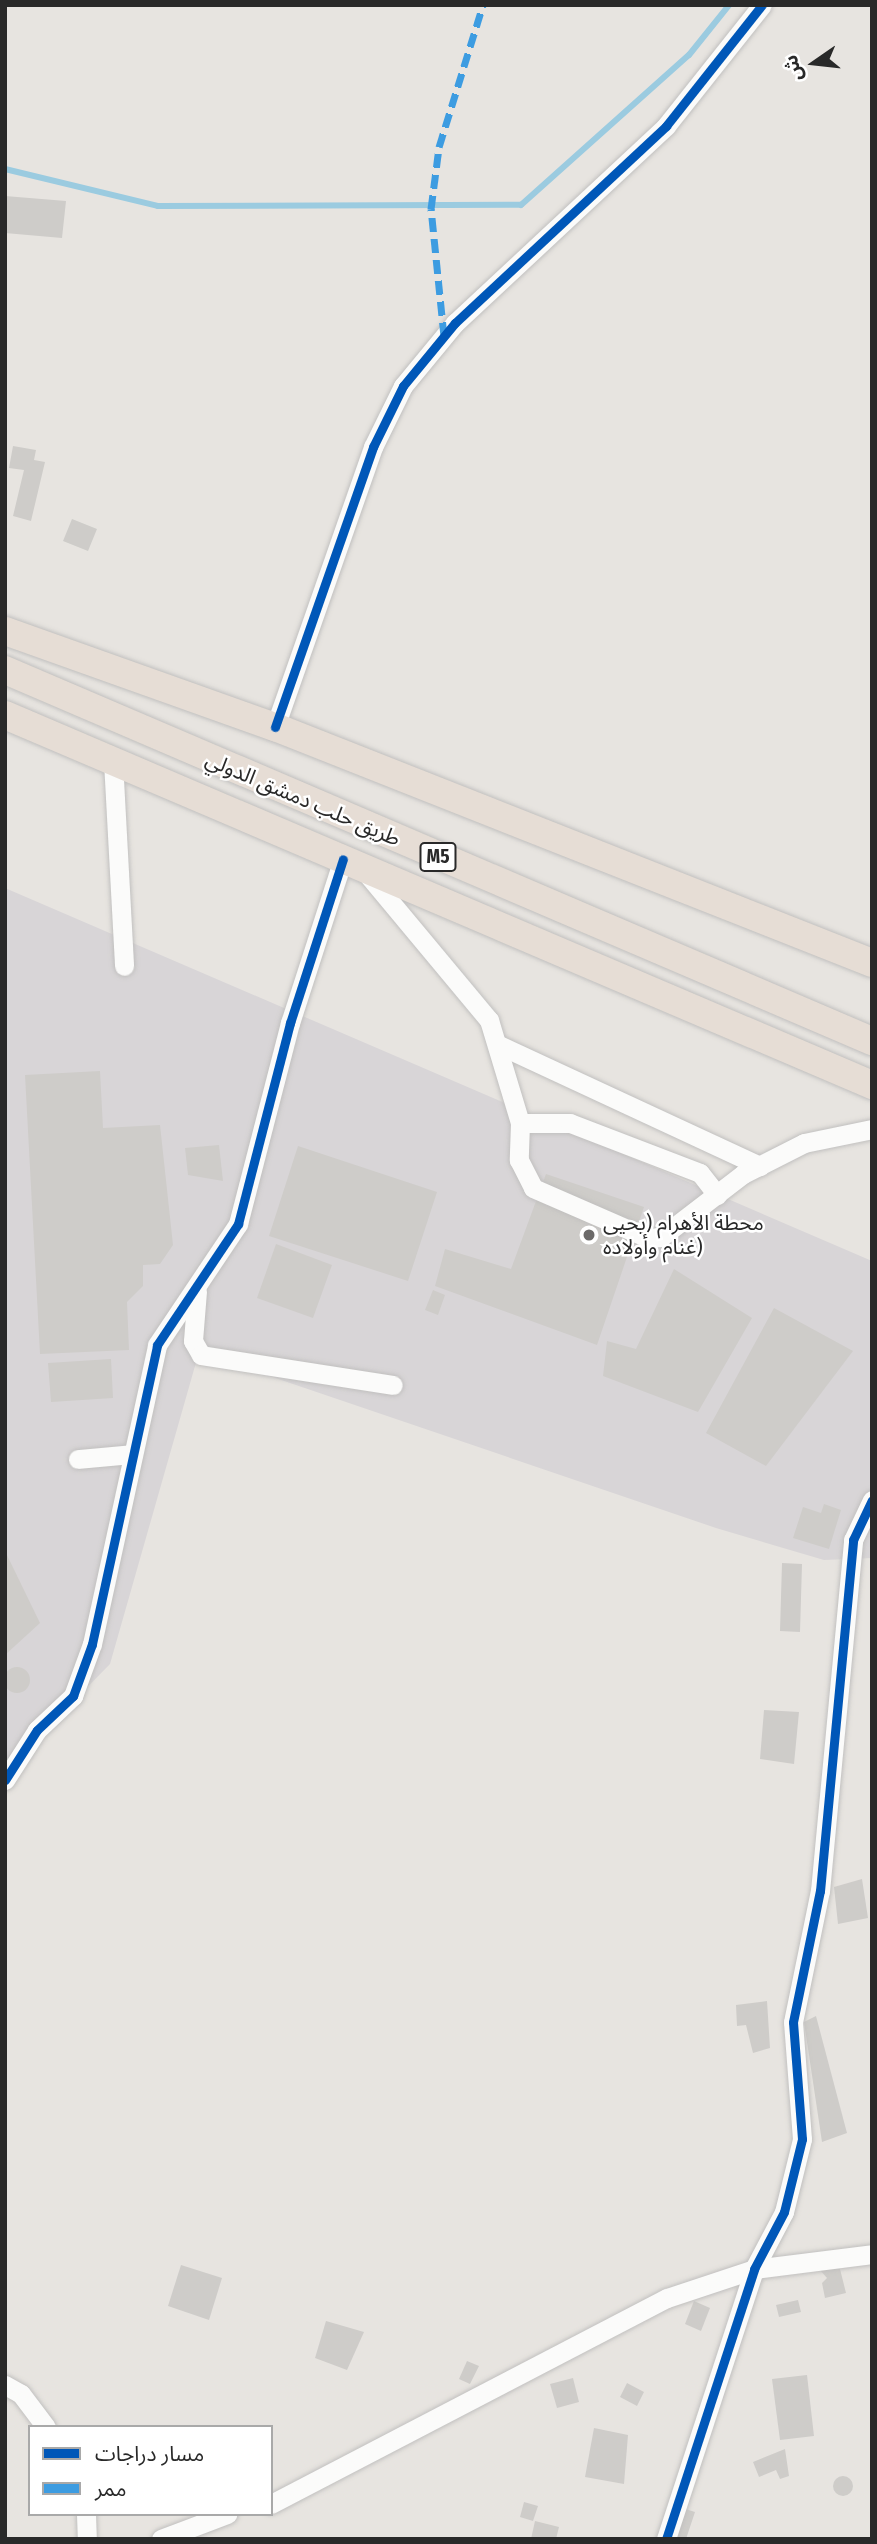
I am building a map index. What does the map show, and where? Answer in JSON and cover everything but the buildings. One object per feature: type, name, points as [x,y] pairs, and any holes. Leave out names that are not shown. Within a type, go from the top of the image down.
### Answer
[{"type":"highway","points":[[5,631],[275,727],[872,963]]},
{"type":"highway","name":"طريق حلب دمشق الدولي","points":[[5,670],[872,1041]]},
{"type":"highway","name":"طريق حلب دمشق الدولي","points":[[5,715],[872,1085]]},
{"type":"street","points":[[275,727],[373,447],[403,386],[527,251],[666,126],[762,5]]},
{"type":"street","points":[[113,761],[124,966]]},
{"type":"street","points":[[5,1780],[37,1730],[73,1696],[92,1644],[157,1345],[238,1224],[290,1023],[352,862],[461,981],[489,1020],[520,1123],[519,1160],[533,1188],[648,1238],[675,1230],[717,1195],[760,1166],[804,1143],[872,1129]]},
{"type":"street","points":[[496,1045],[760,1166]]},
{"type":"street","points":[[520,1123],[570,1122],[700,1173],[717,1195]]},
{"type":"street","points":[[199,1283],[192,1326],[201,1355],[393,1385]]},
{"type":"street","points":[[78,1459],[133,1454]]},
{"type":"street","points":[[666,2539],[754,2270],[784,2212],[802,2139],[793,2022],[820,1891],[853,1540],[872,1500]]},
{"type":"street","points":[[273,2503],[667,2298],[754,2270],[872,2254]]},
{"type":"street","points":[[5,2385],[22,2394],[45,2425]]},
{"type":"street","points":[[86,2516],[87,2539]]},
{"type":"street","points":[[161,2539],[222,2516]]},
{"type":"shaded area","points":[[5,888],[872,1261],[872,1558],[824,1560],[716,1528],[199,1352],[110,1664],[24,1752],[5,1759]]},
{"type":"waterway","points":[[5,169],[158,206],[521,205],[689,55],[729,5]]},
{"type":"marked path","points":[[444,336],[431,209],[439,147],[483,5]]},
{"type":"cycle path","points":[[275,727],[373,447],[403,386],[455,323],[666,126],[762,5]]},
{"type":"cycle path","points":[[5,1780],[37,1730],[73,1696],[92,1644],[157,1345],[238,1224],[290,1023],[343,859]]},
{"type":"cycle path","points":[[666,2539],[754,2269],[784,2212],[802,2139],[793,2022],[820,1891],[853,1540],[872,1500]]},
{"type":"place","name":"محطة الأهرام (يحيى غنام وأولاده)","points":[[589,1235]]}]
